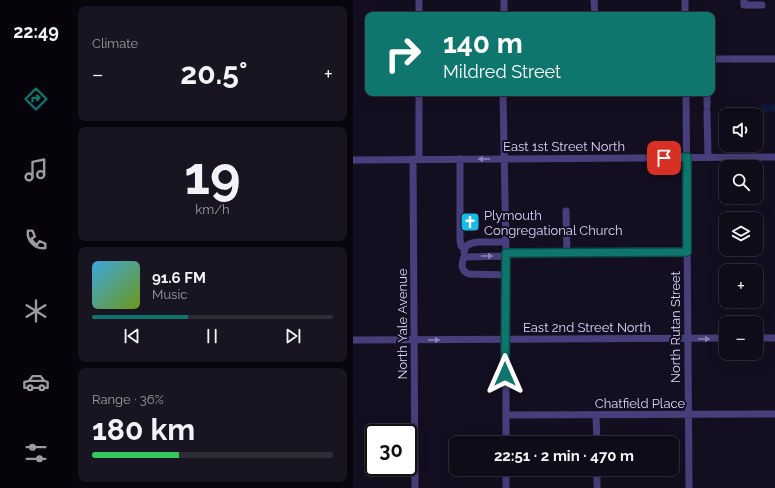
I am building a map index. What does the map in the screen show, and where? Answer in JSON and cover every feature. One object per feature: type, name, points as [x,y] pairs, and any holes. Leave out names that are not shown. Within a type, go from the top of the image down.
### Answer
[{"type":"street","points":[[419,0],[419,12]]},
{"type":"street","points":[[504,0],[504,12]]},
{"type":"street","points":[[595,0],[595,12]]},
{"type":"street","points":[[685,0],[685,12]]},
{"type":"street","points":[[744,0],[744,5],[762,5]]},
{"type":"street","points":[[715,59],[775,59]]},
{"type":"street","name":"North Yale Avenue","points":[[415,488],[414,340],[416,160],[419,96]]},
{"type":"street","points":[[503,96],[506,255],[506,436]]},
{"type":"street","name":"North Rutan Street","points":[[686,96],[689,488]]},
{"type":"street","points":[[707,96],[708,157]]},
{"type":"street","name":"East 1st Street North","points":[[353,160],[775,156]]},
{"type":"street","points":[[460,159],[460,240],[461,246],[465,253]]},
{"type":"street","points":[[566,211],[567,253]]},
{"type":"street","points":[[505,242],[472,243],[466,246],[462,267],[466,274],[506,275]]},
{"type":"street","points":[[465,253],[506,255],[687,252]]},
{"type":"street","name":"East 2nd Street North","points":[[353,340],[719,338]]},
{"type":"street","points":[[763,338],[775,338]]},
{"type":"street","name":"Chatfield Place","points":[[505,415],[775,414]]},
{"type":"street","points":[[596,415],[597,436]]},
{"type":"street","points":[[506,476],[506,488]]},
{"type":"street","points":[[597,476],[597,488]]},
{"type":"water","points":[[763,103],[766,105],[775,104],[775,112],[763,112],[763,108],[761,108]]},
{"type":"place","name":"Plymouth Congregational Church","points":[[470,222]]},
{"type":"route","points":[[505,374],[506,253],[687,252],[687,157],[664,158]]}]
